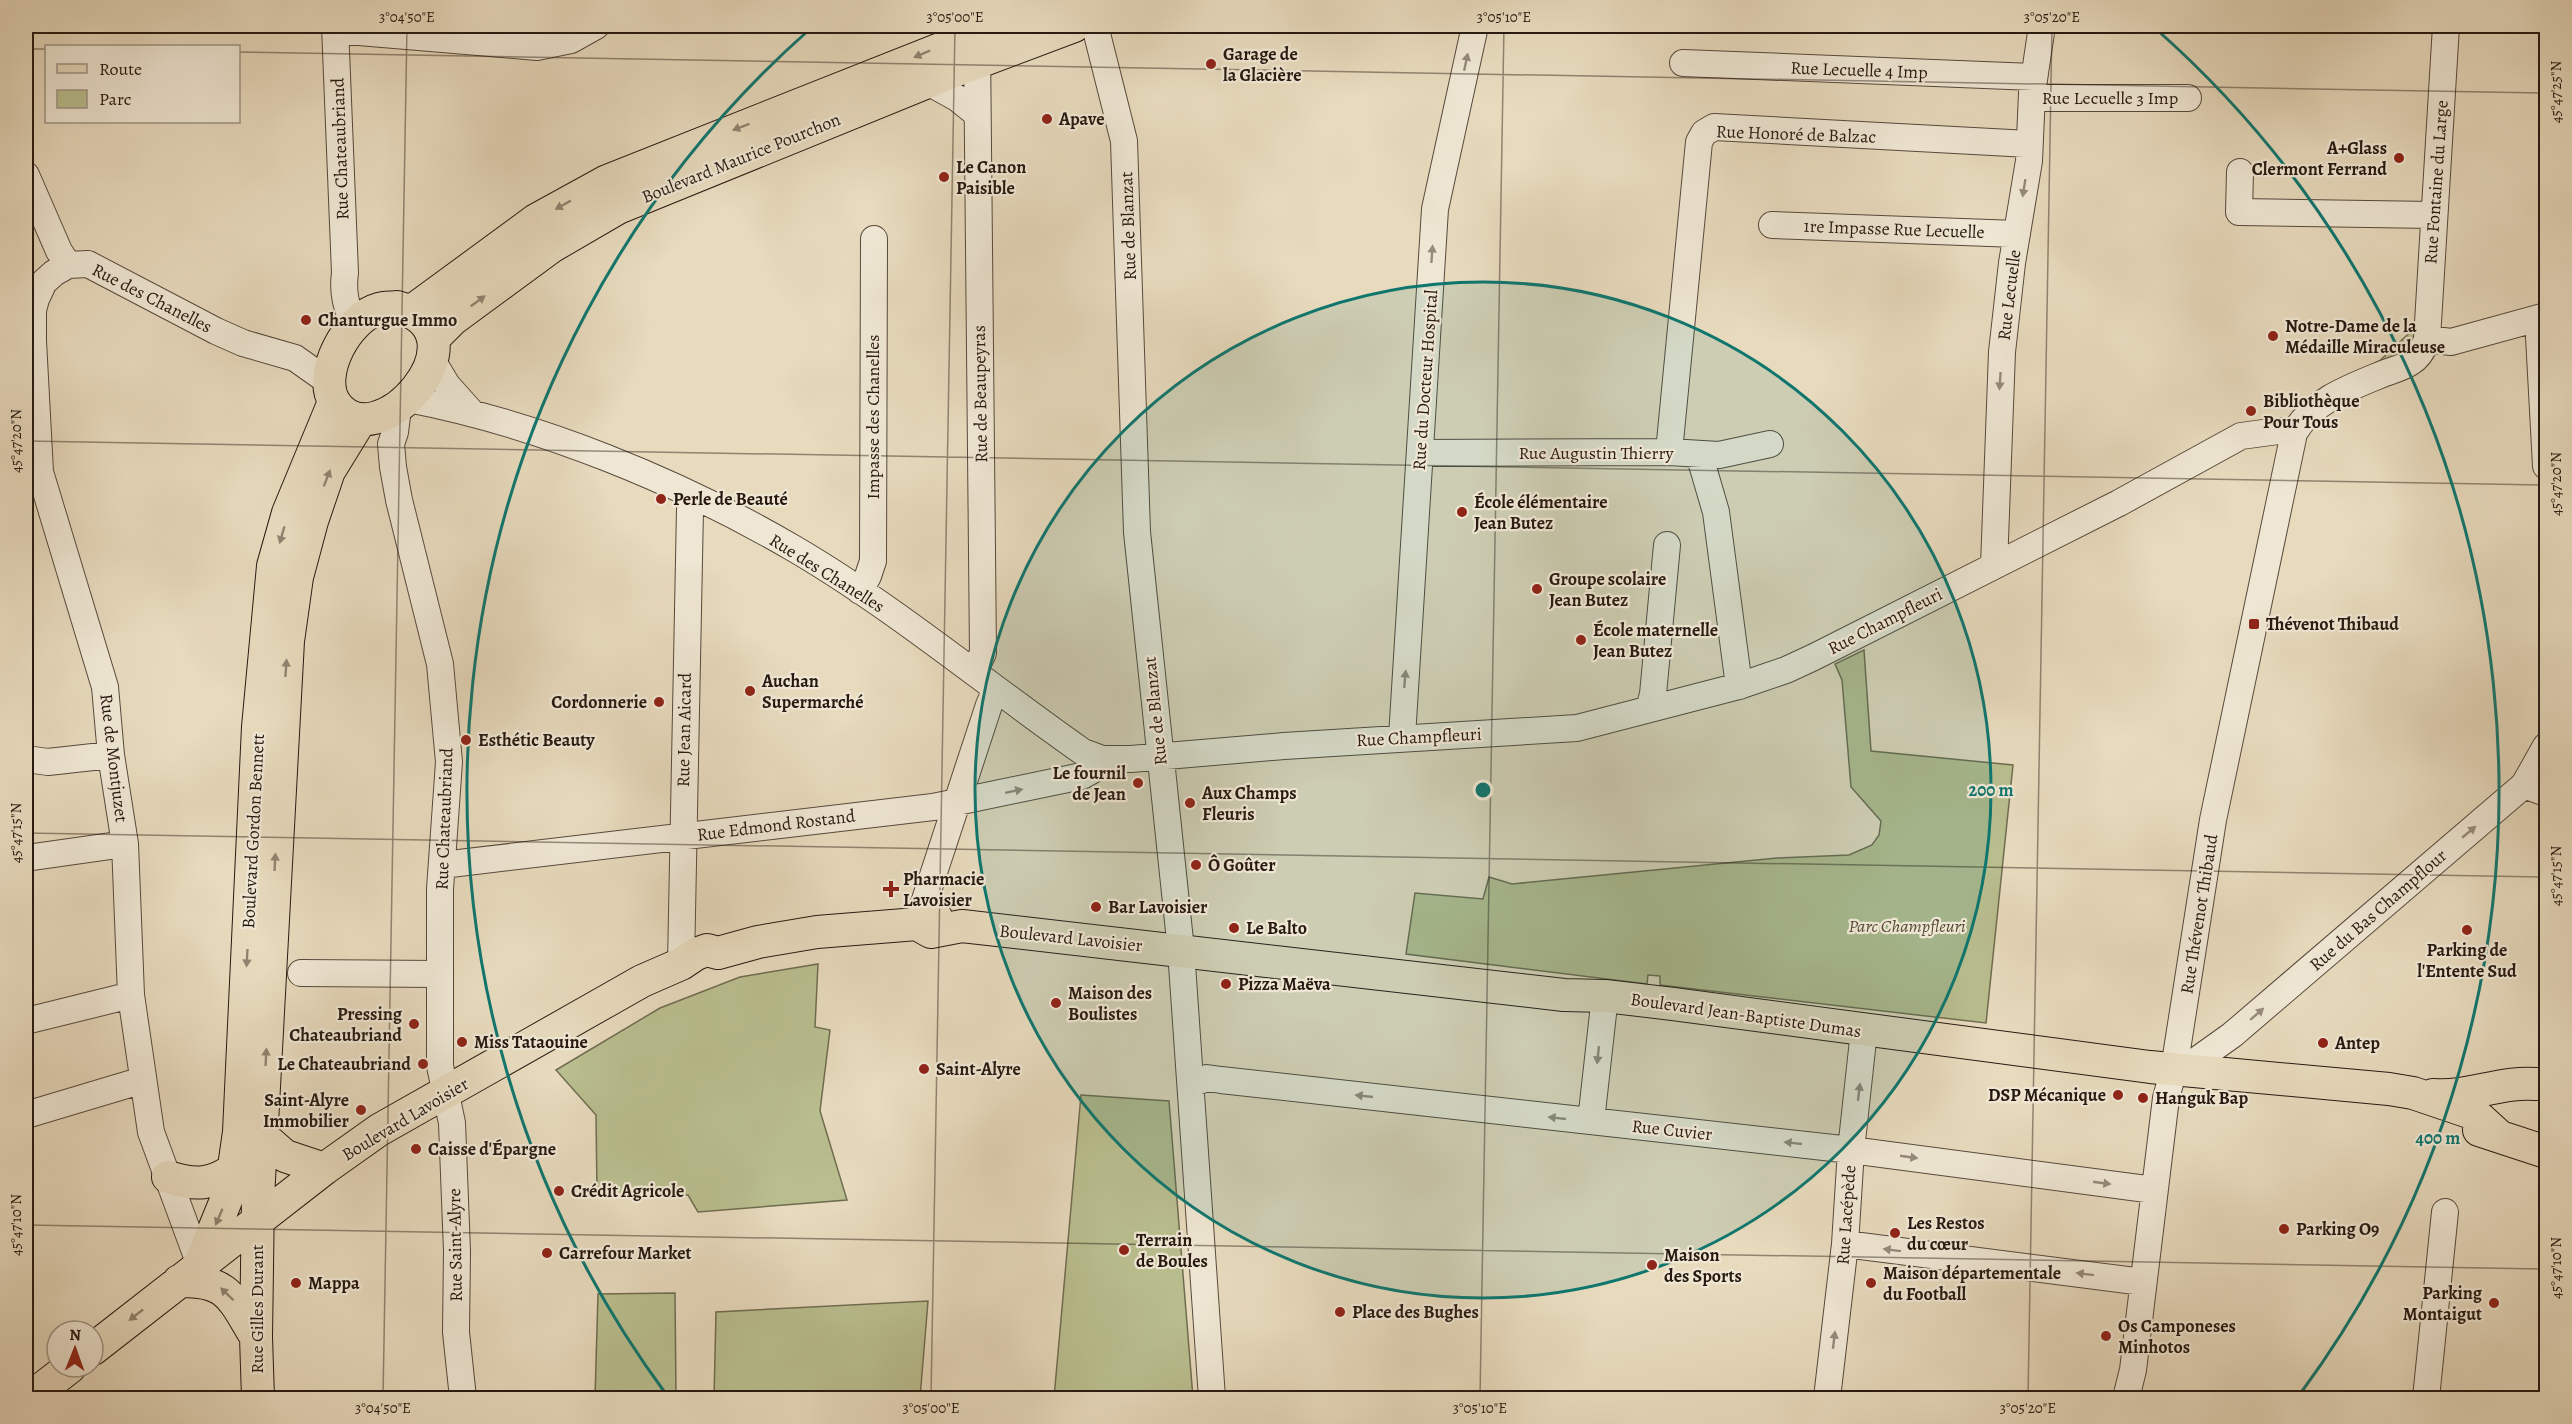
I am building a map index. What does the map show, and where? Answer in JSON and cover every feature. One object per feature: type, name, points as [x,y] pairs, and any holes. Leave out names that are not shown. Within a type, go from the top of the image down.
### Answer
[{"type":"main road","name":"Boulevard Maurice Pourchon","points":[[412,311],[536,220],[607,181],[982,36],[1074,26]]},
{"type":"main road","name":"Boulevard Maurice Pourchon","points":[[433,350],[453,319],[551,247],[618,208],[928,82],[982,36]]},
{"type":"main road","points":[[398,307],[412,311],[427,324],[433,350],[421,382],[385,411],[345,412],[332,392],[332,360],[346,336],[378,309],[398,307]]},
{"type":"main road","name":"Boulevard Gordon Bennett","points":[[189,1273],[231,1188],[235,1168],[239,1132],[258,727],[273,566],[288,513],[332,392]]},
{"type":"main road","name":"Boulevard Gordon Bennett","points":[[257,1220],[288,641],[297,577],[312,521],[329,471],[385,411]]},
{"type":"main road","name":"Boulevard Lavoisier","points":[[105,1340],[324,1168],[379,1130],[633,986],[707,950],[718,953],[758,942],[817,932],[917,924],[931,932],[962,926],[1181,950]]},
{"type":"main road","name":"Boulevard Jean-Baptiste Dumas","points":[[1181,950],[1564,995],[1605,996],[1836,1025],[1864,1031],[2174,1069],[2249,1075],[2311,1084],[2413,1109],[2521,1144]]},
{"type":"main road","points":[[2413,1094],[2442,1096],[2516,1082],[2543,1084]]},
{"type":"main road","name":"Boulevard Jean-Baptiste Dumas","points":[[2311,1084],[2347,1084],[2413,1094],[2475,1114],[2521,1144],[2529,1155],[2547,1165]]},
{"type":"main road","points":[[2543,1084],[2502,1116],[2521,1144],[2547,1130]]},
{"type":"main road","points":[[261,1135],[285,1156],[324,1168]]},
{"type":"main road","points":[[168,1177],[201,1184],[217,1180],[235,1168]]},
{"type":"main road","name":"Rue Gilles Durant","points":[[257,1220],[258,1398]]},
{"type":"main road","points":[[189,1273],[226,1292],[256,1337]]},
{"type":"main road","points":[[30,1398],[55,1379]]},
{"type":"street","points":[[335,28],[537,47],[571,40],[596,26]]},
{"type":"street","name":"Rue de Blanzat","points":[[1095,26],[1120,118],[1125,150],[1135,501],[1159,756],[1181,950],[1212,1398]]},
{"type":"street","name":"Rue du Docteur Hospital","points":[[1402,737],[1435,209],[1475,26]]},
{"type":"street","name":"Rue Lecuelle","points":[[1994,566],[2001,371],[2030,144],[2033,88],[2042,26]]},
{"type":"street","name":"Rue Fontaine du Large","points":[[2427,339],[2446,26]]},
{"type":"street","name":"Rue Chateaubriand","points":[[335,28],[346,336]]},
{"type":"street","name":"Rue de Beaupeyras","points":[[974,672],[983,653],[977,114],[982,36]]},
{"type":"street","name":"Rue Lecuelle 4 Imp","points":[[1683,63],[2033,88]]},
{"type":"street","points":[[928,82],[957,98],[977,114]]},
{"type":"street","name":"Rue Lecuelle 3 Imp","points":[[2033,88],[2188,98]]},
{"type":"street","name":"Rue Honoré de Balzac","points":[[1670,452],[1699,142],[1704,133],[1714,127],[2030,144]]},
{"type":"street","points":[[2240,172],[2239,212],[2434,215]]},
{"type":"street","name":"Rue des Chanelles","points":[[26,175],[59,251],[68,265],[88,264],[216,331],[243,343],[295,358],[332,392]]},
{"type":"street","name":"1re Impasse Rue Lecuelle","points":[[1772,225],[2017,234]]},
{"type":"street","name":"Impasse des Chanelles","points":[[860,591],[873,561],[874,239]]},
{"type":"street","name":"Rue de Montjuzet","points":[[68,265],[44,282],[33,310],[38,451],[45,493],[105,687],[111,755],[125,844],[130,995],[152,1132],[168,1177],[189,1273]]},
{"type":"street","points":[[345,273],[378,309]]},
{"type":"street","points":[[2294,433],[2302,419],[2322,403],[2351,387],[2411,362],[2422,351],[2427,339],[2451,342],[2542,317],[2547,466]]},
{"type":"street","points":[[295,358],[346,336]]},
{"type":"street","name":"Rue des Chanelles","points":[[433,350],[447,386],[473,413]]},
{"type":"street","name":"Rue Chateaubriand","points":[[385,411],[399,500],[440,664],[449,762],[442,865],[440,974],[440,1066],[446,1093]]},
{"type":"street","name":"Rue des Chanelles","points":[[385,411],[473,413],[578,448],[672,486],[793,548],[860,591],[1083,752],[1102,759],[1159,756]]},
{"type":"street","name":"Rue Champfleuri","points":[[1159,756],[1402,737],[1577,728],[1739,686],[1786,670],[2119,503],[2241,436],[2278,431],[2294,433]]},
{"type":"street","name":"Rue Thévenot Thibaud","points":[[2126,1398],[2133,1370],[2166,1098],[2174,1069],[2213,820],[2294,433]]},
{"type":"street","name":"Rue Augustin Thierry","points":[[1420,453],[1670,452],[1719,454],[1770,444]]},
{"type":"street","points":[[1699,454],[1716,512],[1739,686]]},
{"type":"street","name":"Rue Jean Aicard","points":[[681,964],[682,836],[692,496]]},
{"type":"street","points":[[1649,709],[1653,694],[1667,545]]},
{"type":"street","points":[[917,924],[996,689]]},
{"type":"street","name":"Rue du Bas Champflour","points":[[2174,1069],[2197,1060],[2232,1035],[2535,789],[2547,746]]},
{"type":"street","points":[[26,759],[48,762],[111,755]]},
{"type":"street","name":"Rue Edmond Rostand","points":[[442,865],[957,803],[1082,776],[1092,771],[1102,759]]},
{"type":"street","points":[[26,858],[125,844]]},
{"type":"street","points":[[301,973],[440,974]]},
{"type":"street","points":[[26,1021],[130,995]]},
{"type":"street","points":[[1591,1121],[1605,996]]},
{"type":"street","name":"Rue Lacépède","points":[[1827,1398],[1845,1244],[1851,1150],[1864,1031]]},
{"type":"street","points":[[2232,1035],[2240,1063],[2249,1075]]},
{"type":"street","name":"Rue Cuvier","points":[[1191,1084],[1207,1078],[1851,1150],[2154,1190]]},
{"type":"street","points":[[26,1115],[144,1080]]},
{"type":"street","name":"Rue Saint-Alyre","points":[[446,1093],[452,1123],[457,1224],[456,1332],[463,1398]]},
{"type":"street","points":[[2426,1398],[2445,1212]]},
{"type":"street","points":[[1845,1244],[2144,1282]]},
{"type":"green space","points":[[2421,322],[2410,350],[2372,368]]},
{"type":"green space","name":"Parc Champfleuri","points":[[1864,650],[1871,751],[2013,765],[1986,1023],[1660,985],[1660,976],[1648,975],[1647,984],[1406,954],[1415,893],[1483,899],[1489,877],[1512,884],[1777,858],[1849,855],[1872,845],[1879,835],[1881,821],[1851,787],[1842,680],[1835,664]]},
{"type":"green space","points":[[818,964],[815,1027],[830,1030],[820,1111],[847,1200],[698,1212],[688,1195],[597,1195],[596,1115],[556,1070],[660,1008],[740,977]]},
{"type":"green space","name":"Terrain de Boules","points":[[1081,1095],[1169,1101],[1193,1398],[1054,1398]]},
{"type":"green space","points":[[675,1293],[676,1398],[595,1398],[598,1294]]},
{"type":"green space","points":[[928,1301],[920,1398],[714,1398],[716,1312]]},
{"type":"place","name":"Garage de la Glacière","points":[[1211,64]]},
{"type":"place","name":"Apave","points":[[1047,119]]},
{"type":"place","name":"A+Glass Clermont Ferrand","points":[[2399,158]]},
{"type":"place","name":"Le Canon Paisible","points":[[944,177]]},
{"type":"place","name":"Chanturgue Immo","points":[[306,320]]},
{"type":"place","name":"Notre-Dame de la Médaille Miraculeuse","points":[[2273,336]]},
{"type":"place","name":"Bibliothèque Pour Tous","points":[[2251,411]]},
{"type":"place","name":"Perle de Beauté","points":[[661,499]]},
{"type":"place","name":"École élémentaire Jean Butez","points":[[1462,512]]},
{"type":"place","name":"Groupe scolaire Jean Butez","points":[[1537,589]]},
{"type":"place","name":"Thévenot Thibaud","points":[[2254,624]]},
{"type":"place","name":"École maternelle Jean Butez","points":[[1581,640]]},
{"type":"place","name":"Auchan Supermarché","points":[[750,691]]},
{"type":"place","name":"Cordonnerie","points":[[659,702]]},
{"type":"place","name":"Esthétic Beauty","points":[[466,740]]},
{"type":"place","name":"Le fournil de Jean","points":[[1138,783]]},
{"type":"place","name":"Aux Champs Fleuris","points":[[1190,803]]},
{"type":"place","name":"Ô Goûter","points":[[1196,865]]},
{"type":"place","name":"Pharmacie Lavoisier","points":[[891,889]]},
{"type":"place","name":"Bar Lavoisier","points":[[1096,907]]},
{"type":"place","name":"Le Balto","points":[[1234,928]]},
{"type":"place","name":"Parking de l'Entente Sud","points":[[2467,930]]},
{"type":"place","name":"Pizza Maëva","points":[[1226,984]]},
{"type":"place","name":"Maison des Boulistes","points":[[1056,1003]]},
{"type":"place","name":"Pressing Chateaubriand","points":[[414,1024]]},
{"type":"place","name":"Miss Tataouine","points":[[462,1042]]},
{"type":"place","name":"Antep","points":[[2323,1043]]},
{"type":"place","name":"Le Chateaubriand","points":[[423,1064]]},
{"type":"place","name":"Saint-Alyre","points":[[924,1069]]},
{"type":"place","name":"DSP Mécanique","points":[[2118,1095]]},
{"type":"place","name":"Hanguk Bap","points":[[2143,1098]]},
{"type":"place","name":"Saint-Alyre Immobilier","points":[[361,1110]]},
{"type":"place","name":"Caisse d'Épargne","points":[[416,1149]]},
{"type":"place","name":"Crédit Agricole","points":[[559,1191]]},
{"type":"place","name":"Parking O9","points":[[2284,1229]]},
{"type":"place","name":"Les Restos du cœur","points":[[1895,1233]]},
{"type":"place","name":"Terrain de Boules","points":[[1124,1250]]},
{"type":"place","name":"Carrefour Market","points":[[547,1253]]},
{"type":"place","name":"Maison des Sports","points":[[1652,1265]]},
{"type":"place","name":"Mappa","points":[[296,1283]]},
{"type":"place","name":"Maison départementale du Football","points":[[1871,1283]]},
{"type":"place","name":"Parking Montaigut","points":[[2494,1303]]},
{"type":"place","name":"Place des Bughes","points":[[1340,1312]]},
{"type":"place","name":"Os Camponeses Minhotos","points":[[2106,1336]]}]
